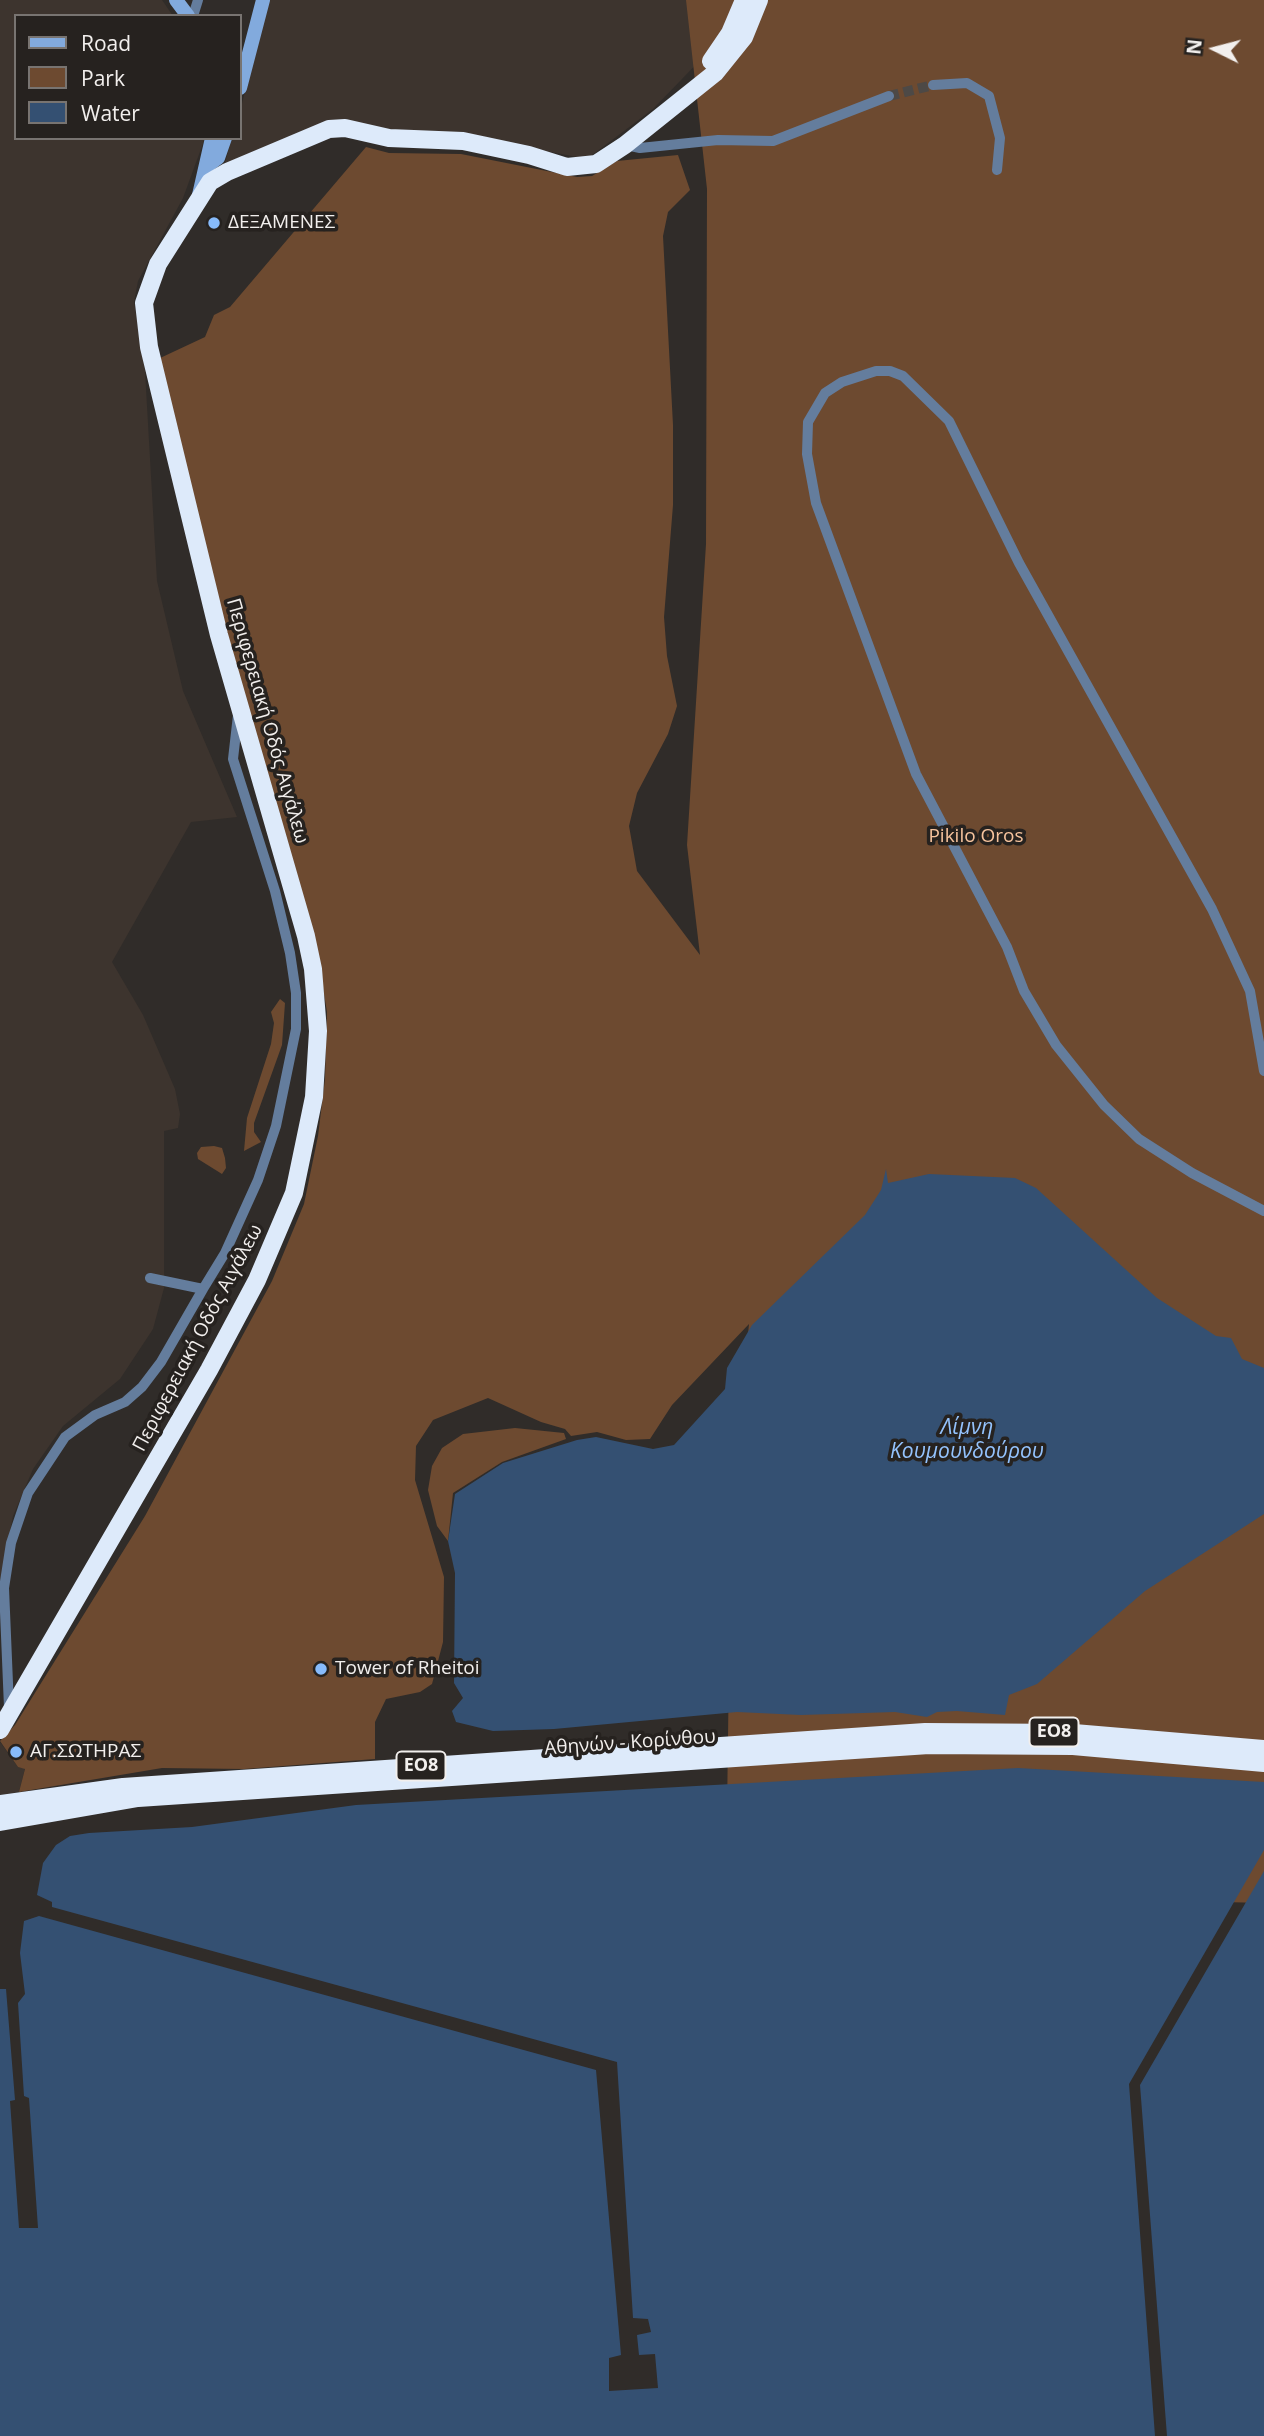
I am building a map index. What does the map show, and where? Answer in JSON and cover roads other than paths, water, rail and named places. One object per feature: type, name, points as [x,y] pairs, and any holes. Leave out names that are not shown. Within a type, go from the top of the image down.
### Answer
[{"type":"highway","name":"Περιφερειακή Οδός Αιγάλεω","points":[[684,95],[721,47],[744,0]]},
{"type":"highway","name":"Περιφερειακή Οδός Αιγάλεω","points":[[5,1722],[233,1326],[272,1251],[303,1164],[317,1065],[313,969],[297,900],[197,547],[144,316],[146,290],[158,264],[210,182],[227,172],[329,129],[345,128],[389,138],[463,141],[528,155],[567,167],[596,164],[625,145],[684,95],[715,73],[737,47],[760,0]]},
{"type":"highway","name":"Αθηνών - Κορίνθου","points":[[0,1804],[123,1787],[912,1733],[1074,1733],[1264,1749]]},
{"type":"highway","name":"Αθηνών - Κορίνθου","points":[[0,1822],[138,1798],[917,1746],[1073,1746],[1264,1763]]},
{"type":"street","points":[[242,80],[263,0]]},
{"type":"street","points":[[933,86],[967,83],[989,96],[999,138],[997,170]]},
{"type":"street","points":[[625,145],[640,148],[718,140],[773,141],[889,96]]},
{"type":"street","points":[[199,197],[212,140]]},
{"type":"street","points":[[206,167],[218,158],[224,140]]},
{"type":"street","points":[[1264,1071],[1250,990],[1212,909],[1019,563],[949,421],[903,376],[890,370],[876,371],[842,382],[825,393],[808,422],[807,454],[816,503],[916,774],[1007,947],[1037,1017],[1104,1105],[1139,1139],[1164,1157],[1264,1211]]},
{"type":"street","points":[[5,1722],[4,1588],[11,1543],[28,1493],[65,1437],[95,1415],[125,1402],[142,1387],[161,1363],[242,1220],[258,1180],[279,1112],[296,1029],[296,993],[290,953],[272,878],[233,759],[233,740],[240,704]]},
{"type":"street","points":[[149,1278],[203,1289]]},
{"type":"water","name":"Λίμνη Κουμουνδούρου","points":[[886,1169],[888,1183],[929,1174],[1015,1178],[1036,1188],[1157,1298],[1216,1336],[1231,1338],[1242,1359],[1264,1368],[1264,1514],[1145,1591],[1037,1684],[1009,1695],[1005,1715],[957,1711],[937,1712],[927,1717],[895,1712],[801,1715],[737,1712],[554,1729],[493,1731],[456,1722],[452,1711],[463,1698],[454,1683],[455,1573],[448,1541],[455,1494],[503,1463],[577,1440],[596,1437],[653,1449],[674,1445],[725,1389],[727,1368],[752,1325],[865,1215],[881,1190]]},
{"type":"water","points":[[1018,1768],[1264,1782],[1264,1850],[1129,2084],[1155,2436],[0,2436],[0,1989],[6,1989],[15,2100],[10,2101],[19,2228],[38,2228],[29,2098],[24,2096],[18,2003],[25,1994],[20,1953],[24,1921],[39,1916],[596,2070],[621,2355],[609,2358],[609,2391],[658,2388],[655,2354],[639,2355],[637,2335],[651,2332],[648,2319],[633,2318],[617,2062],[52,1907],[52,1902],[37,1895],[43,1863],[56,1845],[70,1836],[89,1833],[192,1827],[356,1805]]},
{"type":"water","points":[[1264,1871],[1264,2436],[1167,2436],[1140,2085]]},
{"type":"tunnel","points":[[889,96],[933,85]]},
{"type":"place","name":"ΔΕΞΑΜΕΝΕΣ","points":[[214,223]]},
{"type":"place","name":"Tower of Rheitoi","points":[[321,1669]]},
{"type":"place","name":"ΑΓ.ΣΩΤΗΡΑΣ","points":[[16,1752]]},
{"type":"park label","name":"Pikilo Oros","points":[[976,837]]}]
